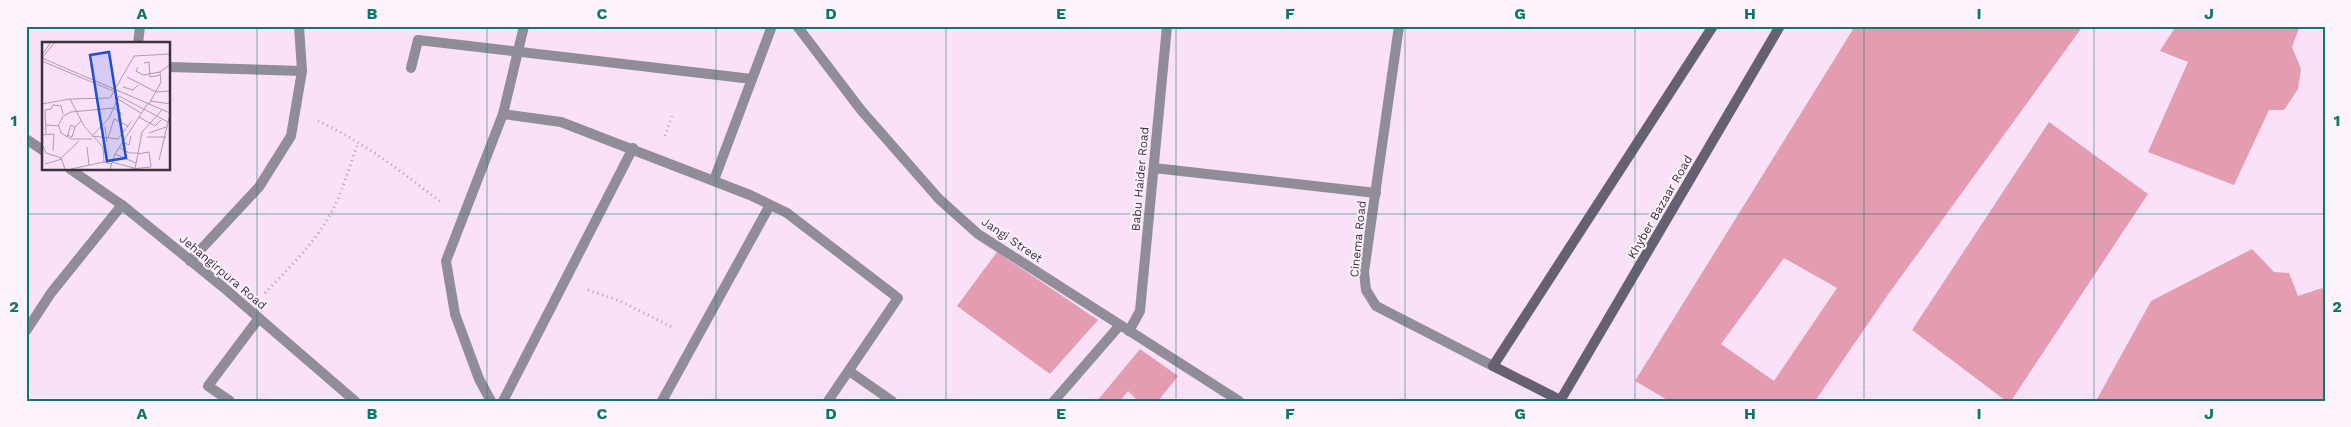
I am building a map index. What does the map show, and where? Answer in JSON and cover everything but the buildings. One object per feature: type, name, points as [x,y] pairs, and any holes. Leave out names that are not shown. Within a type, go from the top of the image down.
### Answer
[{"type":"street","points":[[138,42],[140,26]]},
{"type":"street","points":[[190,261],[259,187],[291,136],[302,71],[299,26]]},
{"type":"street","points":[[490,401],[478,379],[455,314],[446,261],[503,114],[524,26]]},
{"type":"street","points":[[714,180],[772,26]]},
{"type":"street","name":"Jangi Street","points":[[797,26],[861,110],[939,199],[978,234],[1239,401]]},
{"type":"street","name":"Babu Haider Road","points":[[1128,331],[1140,311],[1166,26]]},
{"type":"street","name":"Cinema Road","points":[[1399,26],[1364,272],[1366,290],[1376,306],[1561,400]]},
{"type":"street","points":[[1493,366],[1714,26]]},
{"type":"street","name":"Khyber Bazaar Road","points":[[1561,400],[1780,26]]},
{"type":"street","points":[[411,68],[418,40],[752,79]]},
{"type":"street","points":[[170,67],[302,71]]},
{"type":"street","points":[[503,114],[561,122],[714,180],[770,205],[787,213],[898,298],[828,401]]},
{"type":"street","points":[[26,139],[42,150]]},
{"type":"street","points":[[503,401],[633,148]]},
{"type":"street","points":[[1154,168],[1376,193]]},
{"type":"street","name":"Jehangirpura Road","points":[[71,170],[122,205],[259,318],[355,401]]},
{"type":"street","points":[[26,331],[51,293],[122,205]]},
{"type":"street","points":[[662,401],[770,205]]},
{"type":"street","points":[[230,401],[208,386],[259,318]]},
{"type":"street","points":[[1054,401],[1120,325]]},
{"type":"street","points":[[849,371],[892,401]]},
{"type":"path","points":[[295,110],[339,130],[400,171],[462,219]]},
{"type":"path","points":[[249,310],[293,265],[321,230],[336,202],[358,143]]},
{"type":"path","points":[[564,282],[618,300],[696,339]]}]
